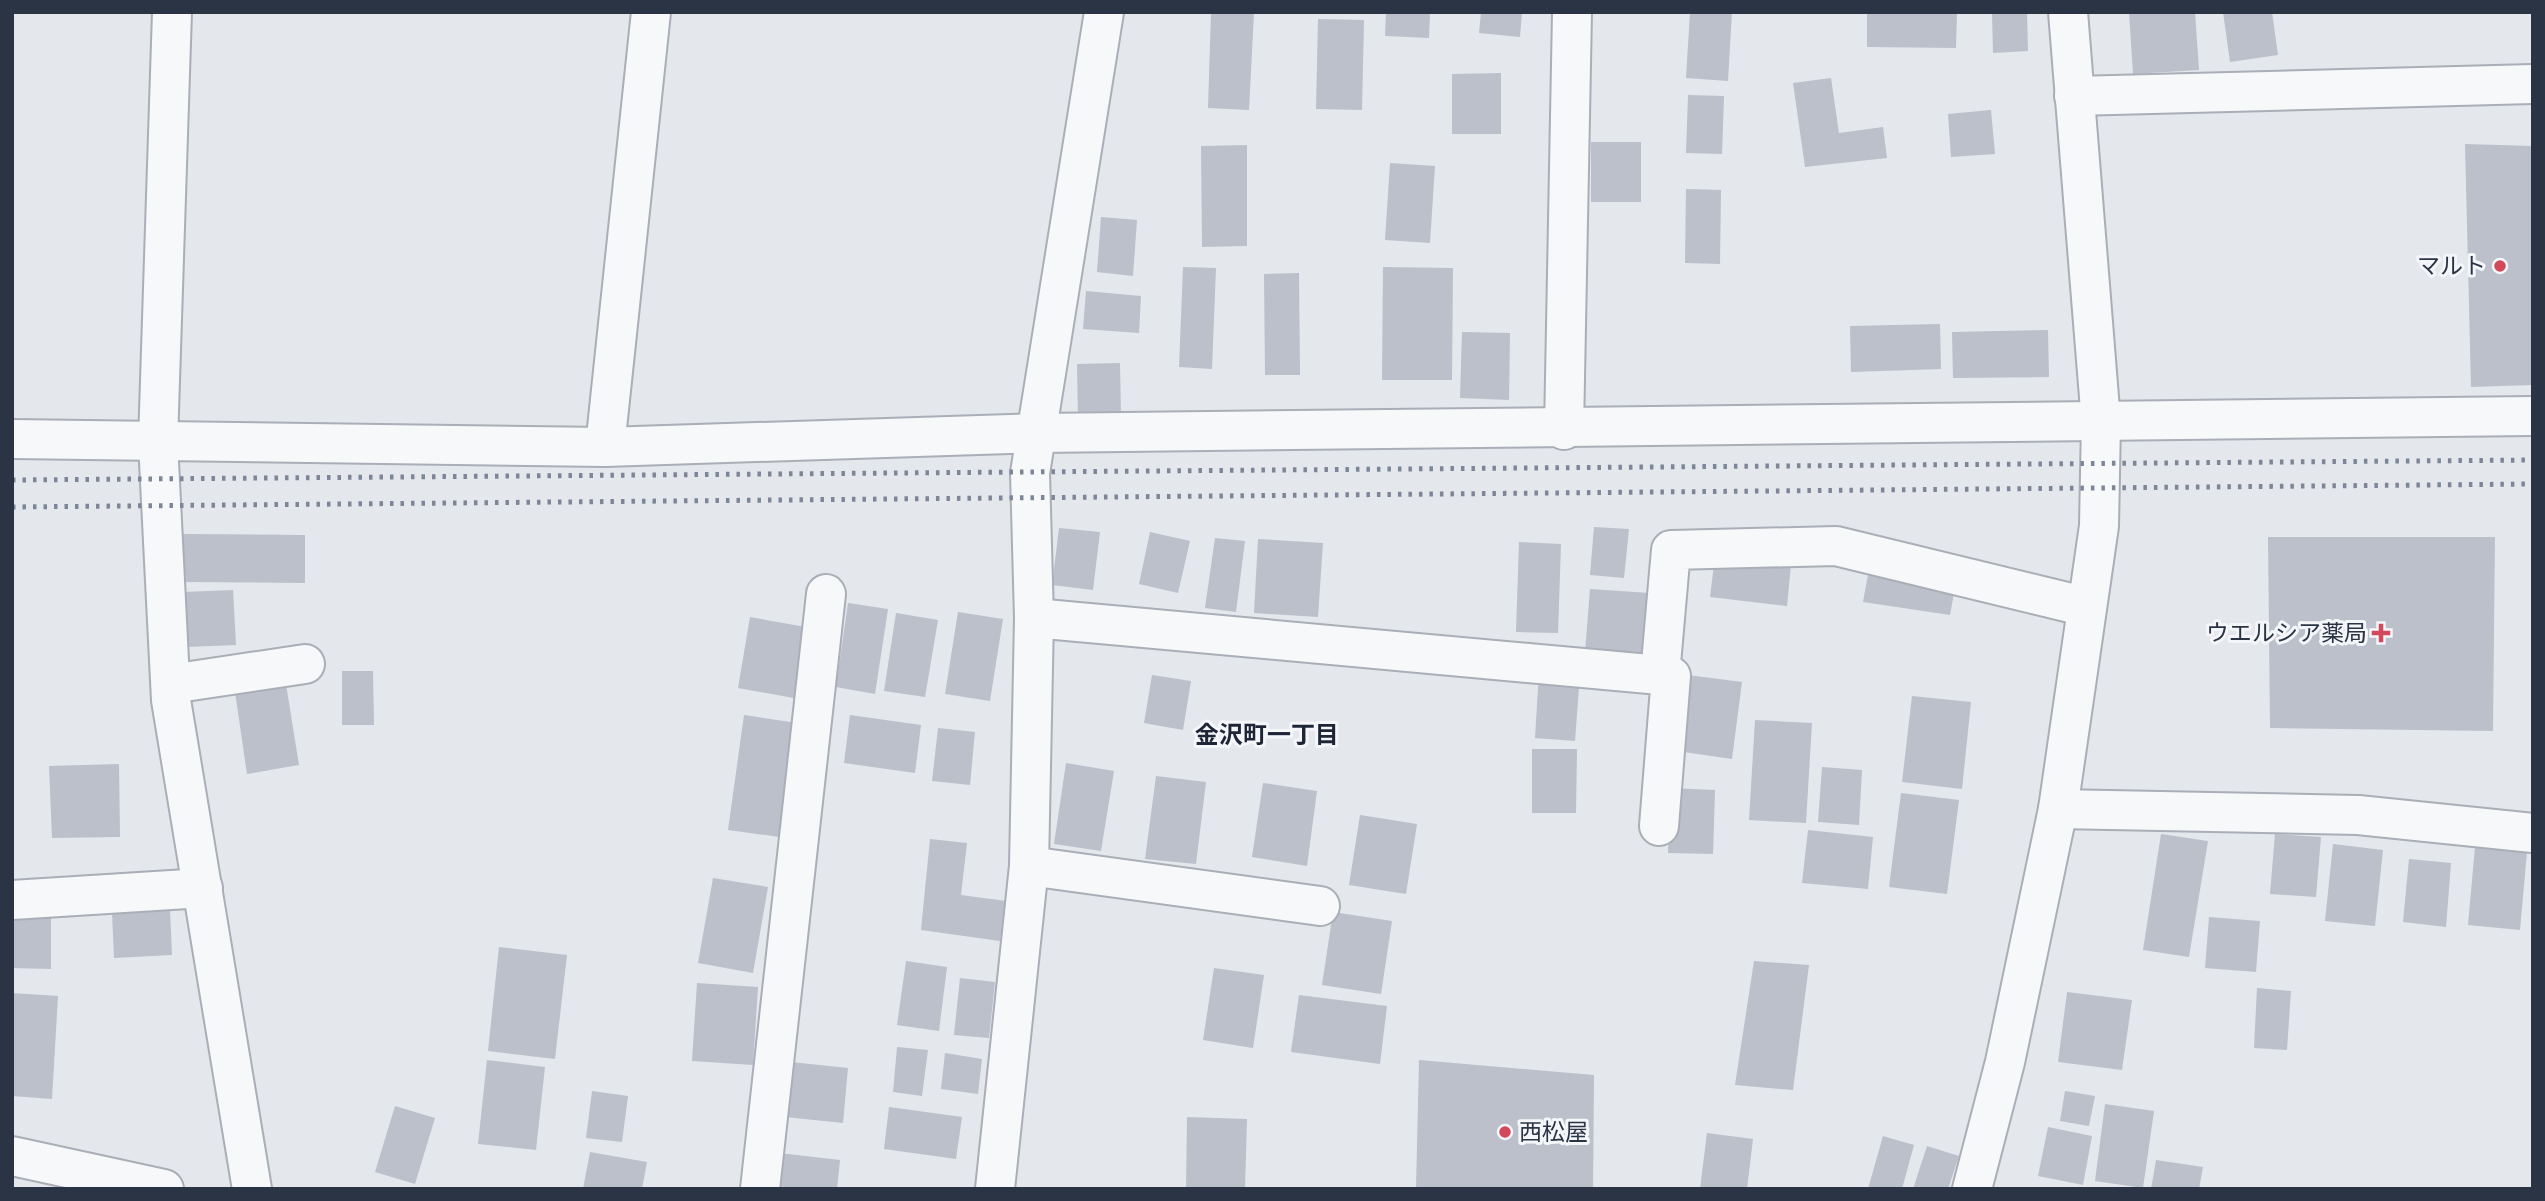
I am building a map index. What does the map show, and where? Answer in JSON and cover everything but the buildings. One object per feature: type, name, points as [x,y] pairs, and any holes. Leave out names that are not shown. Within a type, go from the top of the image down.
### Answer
[{"type":"street","points":[[172,12],[158,442],[170,684],[252,1189]]},
{"type":"street","points":[[605,447],[651,12]]},
{"type":"street","points":[[995,1189],[1029,866],[1034,618],[1029,497],[1032,452],[1038,433],[1104,12]]},
{"type":"street","points":[[1564,430],[1572,12]]},
{"type":"street","points":[[1972,1189],[2005,1062],[2058,810],[2099,526],[2101,422],[2068,12]]},
{"type":"street","points":[[2074,96],[2533,85]]},
{"type":"street","points":[[12,439],[605,447],[1038,433],[1564,430],[2533,416]]},
{"type":"street","points":[[1660,675],[1671,550],[1836,546],[2087,607]]},
{"type":"street","points":[[760,1189],[826,594]]},
{"type":"street","points":[[1034,618],[1671,676],[1658,826]]},
{"type":"street","points":[[170,684],[306,664]]},
{"type":"street","points":[[2058,810],[2358,815],[2533,833]]},
{"type":"street","points":[[1029,866],[1320,906]]},
{"type":"street","points":[[12,900],[203,888]]},
{"type":"street","points":[[12,1156],[164,1189]]},
{"type":"railway","points":[[12,480],[2533,460]]},
{"type":"railway","points":[[12,507],[2533,484]]},
{"type":"place","name":"マルト","points":[[2500,266]]},
{"type":"place","name":"ウエルシア薬局","points":[[2381,633]]},
{"type":"place","name":"西松屋","points":[[1505,1132]]},
{"type":"district","name":"金沢町一丁目","points":[[1267,735]]}]
